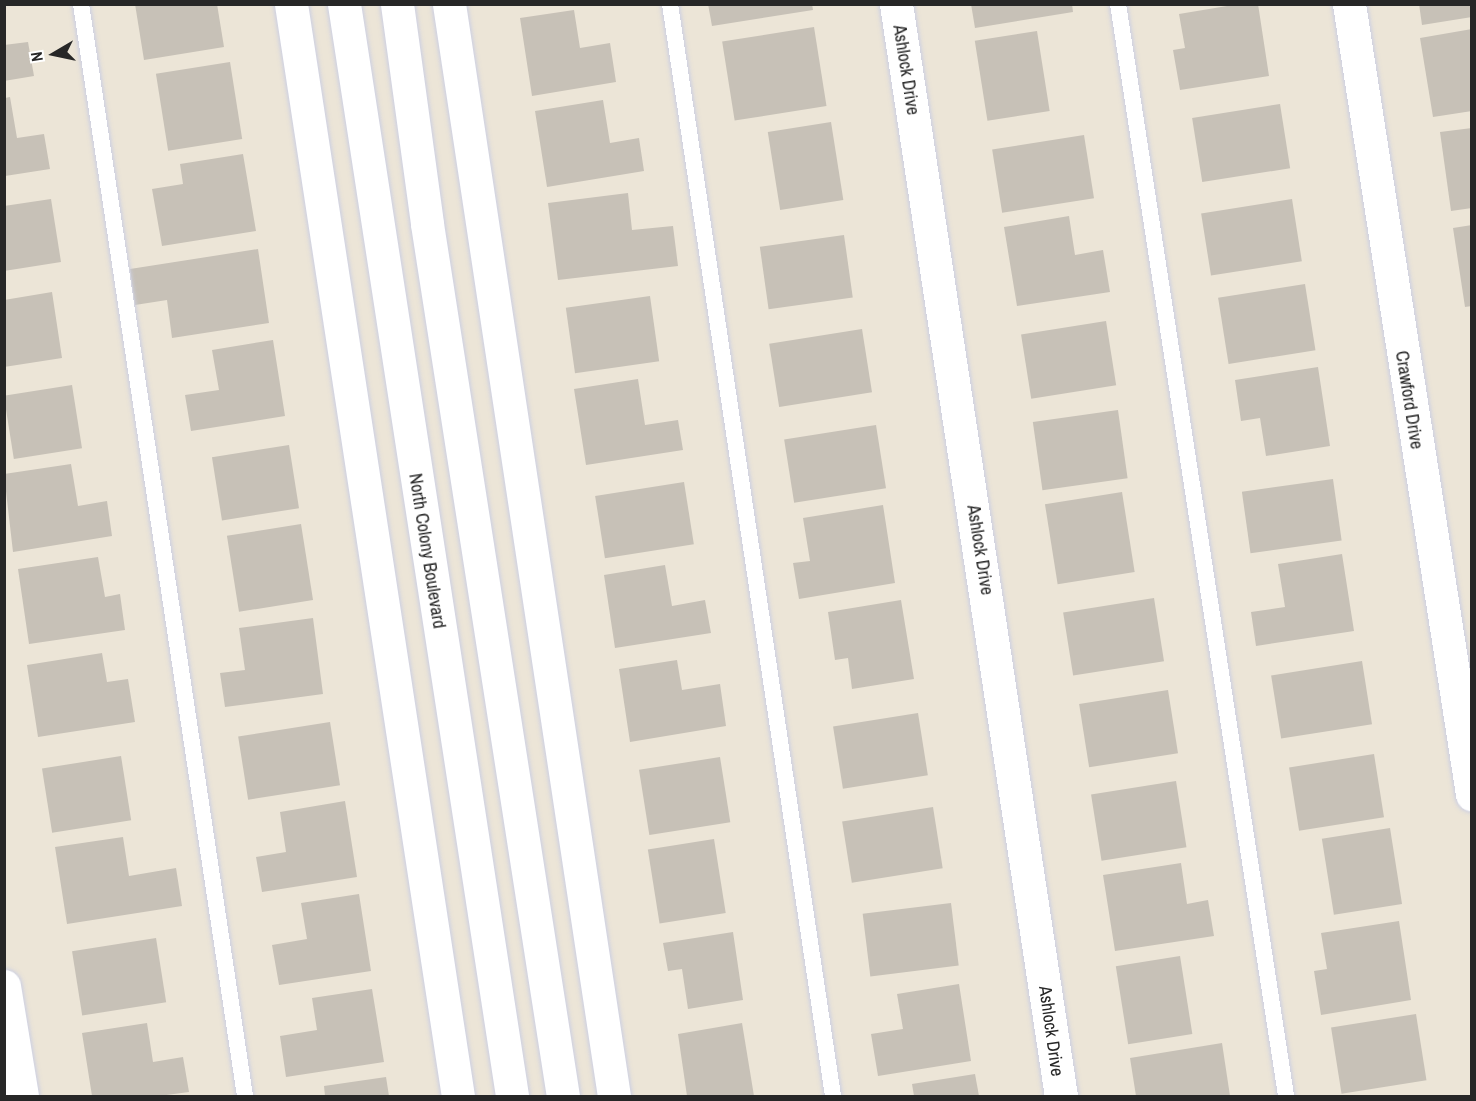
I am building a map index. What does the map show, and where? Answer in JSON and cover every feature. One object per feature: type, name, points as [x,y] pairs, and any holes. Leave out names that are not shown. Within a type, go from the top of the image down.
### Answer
[{"type":"street","points":[[291,4],[458,1096]]},
{"type":"street","name":"North Colony Boulevard","points":[[344,4],[512,1096]]},
{"type":"street","points":[[397,4],[427,224],[563,1096]]},
{"type":"street","points":[[449,4],[614,1096]]},
{"type":"street","name":"Ashlock Drive","points":[[896,4],[1061,1096]]},
{"type":"street","name":"Crawford Drive","points":[[1349,4],[1472,794]]},
{"type":"street","points":[[4,986],[22,1096]]},
{"type":"lane","points":[[81,4],[245,1096]]},
{"type":"lane","points":[[670,4],[833,1096]]},
{"type":"lane","points":[[1118,4],[1286,1096]]},
{"type":"building","points":[[135,4],[217,4],[224,47],[144,60]]},
{"type":"building","points":[[708,4],[812,4],[813,10],[712,26]]},
{"type":"building","points":[[971,4],[1072,4],[1073,12],[975,28]]},
{"type":"building","points":[[1239,4],[1258,4],[1269,76],[1180,90],[1173,50],[1185,48],[1179,14]]},
{"type":"building","points":[[1419,4],[1472,4],[1472,17],[1422,25]]},
{"type":"building","points":[[574,10],[580,48],[610,43],[616,82],[532,96],[520,18]]},
{"type":"building","points":[[814,27],[827,106],[735,121],[722,42]]},
{"type":"building","points":[[1472,29],[1472,111],[1433,117],[1420,38]]},
{"type":"building","points":[[1037,31],[1050,111],[987,121],[975,41]]},
{"type":"building","points":[[28,42],[34,76],[4,81],[4,45]]},
{"type":"building","points":[[230,62],[242,139],[168,151],[156,74]]},
{"type":"building","points":[[10,97],[17,138],[44,134],[50,169],[5,176],[5,98]]},
{"type":"building","points":[[603,100],[610,143],[639,138],[644,171],[547,187],[535,111]]},
{"type":"building","points":[[1280,104],[1290,168],[1202,182],[1192,118]]},
{"type":"building","points":[[831,122],[843,200],[780,210],[768,132]]},
{"type":"building","points":[[1472,128],[1472,208],[1451,211],[1440,132]]},
{"type":"building","points":[[1084,135],[1094,198],[1002,213],[992,150]]},
{"type":"building","points":[[243,154],[256,231],[162,246],[152,189],[183,184],[180,164]]},
{"type":"building","points":[[628,193],[632,230],[673,226],[678,266],[558,280],[548,203]]},
{"type":"building","points":[[51,199],[61,262],[4,271],[4,206]]},
{"type":"building","points":[[1292,199],[1302,261],[1211,276],[1201,213]]},
{"type":"building","points":[[1069,216],[1075,255],[1103,250],[1110,292],[1017,306],[1004,227]]},
{"type":"building","points":[[1472,225],[1472,306],[1465,307],[1453,228]]},
{"type":"building","points":[[844,235],[853,297],[769,309],[760,247]]},
{"type":"building","points":[[258,249],[269,323],[172,338],[167,300],[135,305],[130,269]]},
{"type":"building","points":[[1305,284],[1315,350],[1229,364],[1218,298]]},
{"type":"building","points":[[52,292],[62,358],[4,367],[4,300]]},
{"type":"building","points":[[650,296],[659,361],[575,373],[566,308]]},
{"type":"building","points":[[1106,321],[1116,385],[1031,399],[1021,334]]},
{"type":"building","points":[[862,329],[872,392],[779,407],[769,344]]},
{"type":"building","points":[[273,340],[285,416],[191,431],[185,395],[219,390],[212,350]]},
{"type":"building","points":[[1318,367],[1330,446],[1266,456],[1260,418],[1241,421],[1235,380]]},
{"type":"building","points":[[638,379],[645,425],[678,420],[683,450],[586,465],[574,389]]},
{"type":"building","points":[[72,385],[82,448],[14,459],[4,396]]},
{"type":"building","points":[[1118,410],[1128,478],[1042,490],[1033,422]]},
{"type":"building","points":[[876,425],[886,488],[794,503],[784,440]]},
{"type":"building","points":[[289,445],[299,508],[222,520],[212,457]]},
{"type":"building","points":[[71,464],[78,506],[107,501],[112,536],[13,552],[4,474]]},
{"type":"building","points":[[1333,479],[1342,540],[1251,553],[1242,492]]},
{"type":"building","points":[[684,482],[694,544],[605,558],[595,496]]},
{"type":"building","points":[[1122,492],[1135,572],[1058,584],[1045,504]]},
{"type":"building","points":[[883,505],[895,583],[799,599],[793,563],[810,561],[803,518]]},
{"type":"building","points":[[301,524],[313,600],[239,612],[227,536]]},
{"type":"building","points":[[1342,554],[1354,631],[1256,646],[1251,612],[1285,607],[1278,564]]},
{"type":"building","points":[[98,557],[105,597],[120,594],[125,630],[29,644],[18,569]]},
{"type":"building","points":[[665,565],[672,606],[705,600],[711,633],[615,648],[604,575]]},
{"type":"building","points":[[1154,598],[1164,661],[1073,676],[1063,612]]},
{"type":"building","points":[[901,600],[914,679],[852,689],[848,658],[835,660],[828,612]]},
{"type":"building","points":[[313,618],[323,694],[225,707],[220,673],[245,670],[239,628]]},
{"type":"building","points":[[102,653],[107,682],[128,679],[135,722],[38,737],[27,665]]},
{"type":"building","points":[[677,660],[682,690],[720,684],[726,726],[630,742],[619,669]]},
{"type":"building","points":[[1362,661],[1372,724],[1281,739],[1271,675]]},
{"type":"building","points":[[1168,690],[1178,753],[1089,767],[1079,704]]},
{"type":"building","points":[[918,713],[928,775],[843,789],[833,726]]},
{"type":"building","points":[[330,722],[340,785],[248,800],[238,737]]},
{"type":"building","points":[[1374,754],[1384,817],[1299,831],[1289,767]]},
{"type":"building","points":[[121,756],[131,820],[52,833],[42,769]]},
{"type":"building","points":[[720,757],[730,822],[649,835],[639,770]]},
{"type":"building","points":[[1176,781],[1186,847],[1102,861],[1091,794]]},
{"type":"building","points":[[345,801],[357,877],[262,892],[256,857],[286,852],[280,812]]},
{"type":"building","points":[[933,807],[943,868],[852,883],[842,821]]},
{"type":"building","points":[[1390,828],[1402,904],[1334,915],[1322,839]]},
{"type":"building","points":[[123,837],[129,876],[176,868],[182,906],[67,924],[55,847]]},
{"type":"building","points":[[714,839],[726,913],[660,924],[648,849]]},
{"type":"building","points":[[1181,863],[1187,904],[1208,900],[1214,936],[1115,951],[1103,875]]},
{"type":"building","points":[[359,894],[371,971],[279,985],[272,945],[307,939],[301,903]]},
{"type":"building","points":[[951,903],[959,966],[870,976],[863,914]]},
{"type":"building","points":[[1399,921],[1411,1000],[1321,1015],[1314,971],[1327,969],[1321,933]]},
{"type":"building","points":[[733,932],[743,1000],[688,1009],[682,969],[668,971],[663,943]]},
{"type":"building","points":[[156,938],[166,1002],[82,1015],[72,951]]},
{"type":"building","points":[[1180,956],[1192,1034],[1128,1044],[1116,966]]},
{"type":"building","points":[[959,984],[971,1061],[878,1076],[871,1034],[903,1029],[897,994]]},
{"type":"building","points":[[372,989],[384,1062],[286,1077],[280,1036],[317,1030],[312,998]]},
{"type":"building","points":[[1416,1014],[1426,1080],[1342,1094],[1331,1027]]},
{"type":"building","points":[[147,1023],[153,1062],[183,1057],[189,1092],[159,1096],[92,1096],[82,1033]]},
{"type":"building","points":[[742,1023],[754,1096],[687,1096],[678,1034]]},
{"type":"building","points":[[1222,1043],[1230,1096],[1136,1096],[1130,1058]]},
{"type":"building","points":[[975,1074],[979,1096],[914,1096],[912,1084]]},
{"type":"building","points":[[386,1077],[389,1096],[325,1096],[324,1086]]}]
